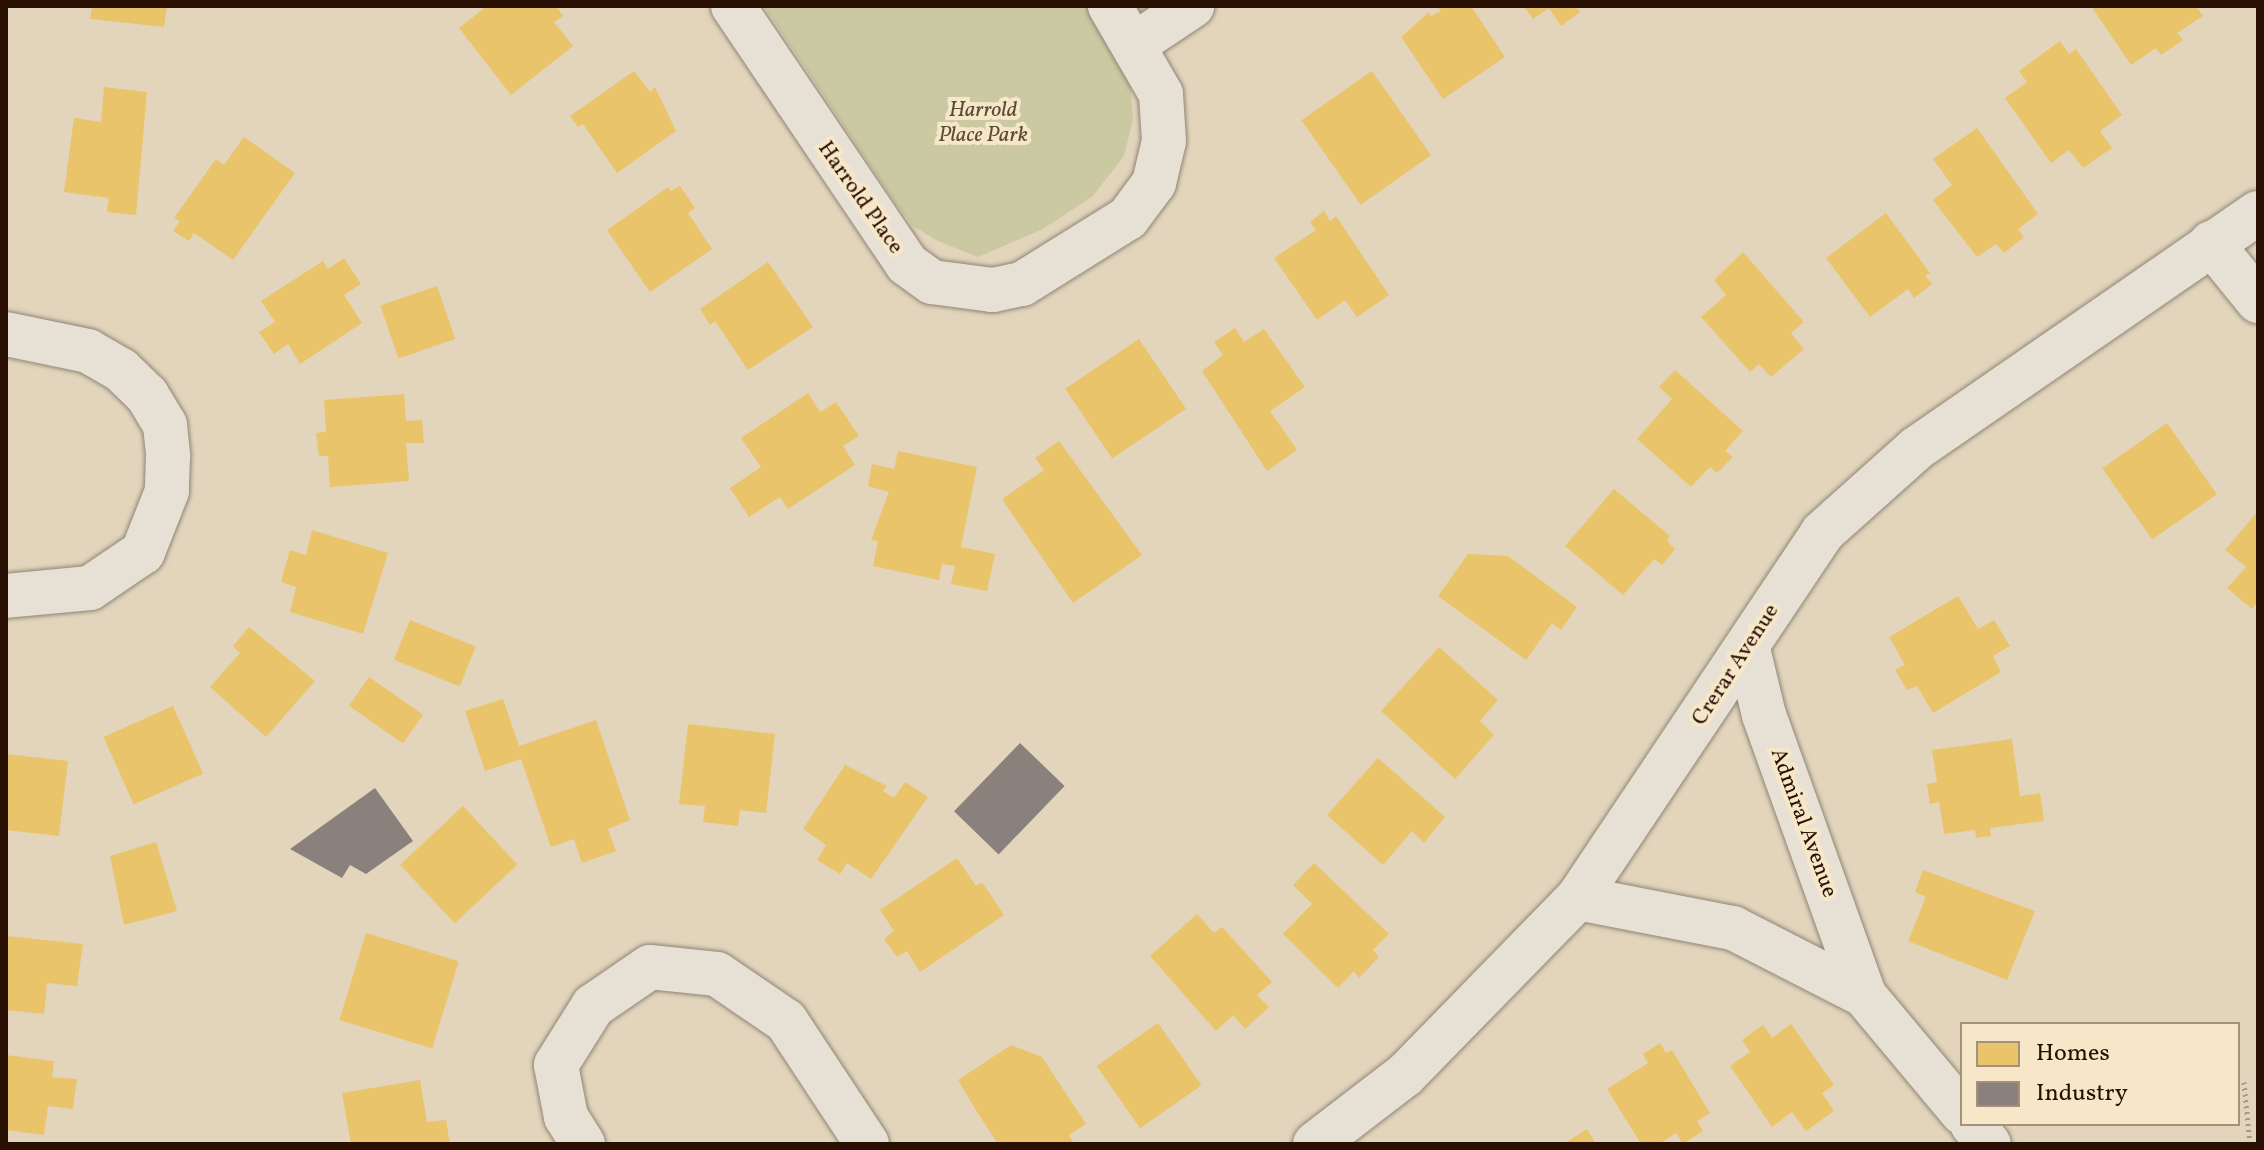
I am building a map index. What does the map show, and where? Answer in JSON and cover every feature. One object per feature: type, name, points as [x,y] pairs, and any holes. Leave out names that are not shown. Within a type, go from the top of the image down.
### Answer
[{"type":"street","name":"Harrold Place","points":[[733,6],[892,246],[932,282],[993,290],[1022,284],[1128,218],[1154,183],[1164,141],[1161,94],[1135,44],[1110,6]]},
{"type":"street","points":[[1135,44],[1192,6]]},
{"type":"street","name":"Crerar Avenue","points":[[1315,1144],[1405,1075],[1578,898],[1748,649],[1822,533],[1917,448],[2258,213]]},
{"type":"street","points":[[2211,243],[2258,301]]},
{"type":"street","points":[[6,334],[88,351],[121,370],[147,395],[165,425],[168,456],[167,491],[143,552],[90,588],[6,596]]},
{"type":"street","name":"Admiral Avenue","points":[[1748,649],[1764,715],[1864,995],[1960,1110]]},
{"type":"street","name":"Admiral Avenue","points":[[1578,898],[1733,928],[1864,995]]},
{"type":"street","points":[[583,1144],[566,1117],[556,1065],[593,1006],[650,967],[717,974],[786,1021],[867,1144]]},
{"type":"street","points":[[1974,1126],[1989,1144]]},
{"type":"path","points":[[2244,1082],[2250,1144]]},
{"type":"green space","name":"Harrold Place Park","points":[[764,6],[1154,6],[1130,80],[1133,120],[1124,156],[1093,196],[1043,229],[978,257],[938,241],[913,226],[894,201]]},
{"type":"building: Homes","points":[[92,6],[167,6],[164,27],[90,19]]},
{"type":"building: Homes","points":[[487,6],[556,6],[563,16],[554,22],[573,46],[511,95],[459,28]]},
{"type":"building: Homes","points":[[1437,6],[1471,6],[1505,57],[1443,99],[1401,37],[1429,12],[1431,16],[1441,11]]},
{"type":"building: Homes","points":[[1524,6],[1575,6],[1580,12],[1561,26],[1549,8],[1533,19]]},
{"type":"building: Homes","points":[[2091,6],[2196,6],[2203,16],[2177,33],[2183,40],[2161,55],[2156,48],[2131,65]]},
{"type":"building: Homes","points":[[2060,41],[2069,54],[2076,49],[2122,115],[2100,131],[2112,148],[2083,168],[2069,150],[2051,163],[2005,98],[2027,82],[2019,71]]},
{"type":"building: Homes","points":[[634,71],[650,92],[655,87],[676,131],[617,173],[583,124],[578,127],[570,116]]},
{"type":"building: Homes","points":[[1372,71],[1431,155],[1361,205],[1302,120]]},
{"type":"building: Homes","points":[[104,87],[147,92],[136,215],[107,212],[109,198],[64,192],[74,118],[101,122]]},
{"type":"building: Homes","points":[[1977,128],[2038,214],[2018,229],[2024,237],[2004,253],[1996,244],[1977,257],[1933,200],[1952,185],[1933,159]]},
{"type":"building: Homes","points":[[244,137],[295,173],[233,260],[194,233],[189,241],[173,231],[180,221],[174,218],[216,159],[224,165]]},
{"type":"building: Homes","points":[[680,186],[695,208],[688,213],[712,249],[650,292],[607,230],[668,187],[671,191]]},
{"type":"building: Homes","points":[[1324,211],[1330,221],[1336,216],[1389,295],[1357,317],[1345,300],[1317,320],[1274,258],[1316,230],[1310,222]]},
{"type":"building: Homes","points":[[1886,213],[1930,273],[1925,276],[1932,284],[1914,298],[1908,289],[1870,317],[1826,258]]},
{"type":"building: Homes","points":[[1743,252],[1804,322],[1791,333],[1804,349],[1771,377],[1759,364],[1750,372],[1701,317],[1726,295],[1714,280]]},
{"type":"building: Homes","points":[[344,258],[361,284],[344,295],[362,323],[300,364],[288,344],[274,354],[259,332],[275,322],[261,301],[323,261],[328,269]]},
{"type":"building: Homes","points":[[768,262],[813,327],[748,370],[715,321],[710,325],[700,309]]},
{"type":"building: Homes","points":[[437,286],[455,339],[399,358],[380,306]]},
{"type":"building: Homes","points":[[1235,328],[1244,342],[1264,329],[1305,387],[1270,411],[1297,450],[1267,471],[1202,371],[1223,355],[1214,342]]},
{"type":"building: Homes","points":[[1139,339],[1186,409],[1112,458],[1065,389]]},
{"type":"building: Homes","points":[[1675,370],[1743,431],[1725,451],[1733,457],[1717,473],[1710,467],[1691,487],[1637,439],[1672,399],[1659,387]]},
{"type":"building: Homes","points":[[808,393],[820,412],[836,402],[859,436],[843,446],[855,465],[788,509],[780,497],[749,517],[730,488],[761,467],[741,438]]},
{"type":"building: Homes","points":[[404,394],[406,421],[422,420],[424,443],[406,443],[409,481],[330,487],[328,456],[319,456],[316,433],[326,432],[324,400]]},
{"type":"building: Homes","points":[[2167,423],[2217,494],[2152,540],[2102,468]]},
{"type":"building: Homes","points":[[1059,441],[1142,555],[1073,603],[1002,499],[1044,470],[1035,458]]},
{"type":"building: Homes","points":[[898,451],[977,467],[961,547],[995,554],[987,591],[951,584],[955,566],[942,564],[939,580],[873,566],[878,541],[871,540],[889,492],[868,486],[872,464],[894,469]]},
{"type":"building: Homes","points":[[1614,489],[1670,536],[1667,541],[1675,549],[1662,565],[1654,559],[1623,595],[1565,546]]},
{"type":"building: Homes","points":[[2258,511],[2258,601],[2252,609],[2227,588],[2246,567],[2225,550]]},
{"type":"building: Homes","points":[[312,530],[388,553],[363,634],[290,612],[296,587],[281,582],[290,550],[306,555]]},
{"type":"building: Homes","points":[[1468,554],[1508,556],[1577,607],[1561,630],[1552,623],[1526,660],[1438,596]]},
{"type":"building: Homes","points":[[1958,596],[1978,629],[1994,620],[2010,646],[1993,656],[2001,672],[1933,713],[1917,686],[1907,690],[1895,670],[1905,665],[1889,637]]},
{"type":"building: Homes","points":[[410,620],[476,647],[460,686],[394,660]]},
{"type":"building: Homes","points":[[249,627],[315,681],[266,737],[210,687],[240,653],[233,646]]},
{"type":"building: Homes","points":[[1439,647],[1498,700],[1480,721],[1494,735],[1455,779],[1381,711]]},
{"type":"building: Homes","points":[[369,677],[423,715],[403,744],[349,706]]},
{"type":"building: Homes","points":[[503,699],[519,746],[596,720],[630,820],[608,829],[616,851],[582,863],[574,839],[551,847],[521,759],[485,771],[465,711]]},
{"type":"building: Homes","points":[[173,706],[203,774],[134,805],[104,737]]},
{"type":"building: Homes","points":[[688,724],[775,734],[766,813],[740,810],[738,826],[703,822],[705,806],[679,804]]},
{"type":"building: Homes","points":[[2012,739],[2020,796],[2040,793],[2044,821],[1990,828],[1991,836],[1976,838],[1975,830],[1944,834],[1939,802],[1930,804],[1927,784],[1937,782],[1932,750]]},
{"type":"building: Homes","points":[[6,754],[68,761],[59,836],[6,830]]},
{"type":"building: Homes","points":[[1378,758],[1445,817],[1424,843],[1412,831],[1383,865],[1327,815]]},
{"type":"building: Homes","points":[[845,765],[887,786],[883,791],[894,798],[905,782],[928,797],[871,879],[847,863],[840,874],[817,860],[826,845],[803,829]]},
{"type":"building: Homes","points":[[463,806],[518,865],[455,923],[400,865]]},
{"type":"building: Homes","points":[[156,842],[177,911],[124,925],[110,856]]},
{"type":"building: Homes","points":[[957,858],[976,886],[982,882],[1004,915],[920,972],[907,951],[897,957],[884,939],[894,931],[880,910]]},
{"type":"building: Homes","points":[[1314,863],[1389,934],[1373,950],[1379,957],[1359,978],[1354,971],[1338,988],[1283,934],[1312,904],[1293,885]]},
{"type":"building: Homes","points":[[1923,870],[2035,911],[2007,980],[1908,941],[1926,897],[1915,892]]},
{"type":"building: Homes","points":[[1197,914],[1214,933],[1222,927],[1272,982],[1257,995],[1269,1007],[1245,1029],[1233,1015],[1216,1031],[1150,956]]},
{"type":"building: Homes","points":[[366,933],[459,961],[432,1048],[339,1020]]},
{"type":"building: Homes","points":[[6,936],[83,944],[77,986],[47,983],[44,1014],[6,1010]]},
{"type":"building: Homes","points":[[1158,1023],[1202,1085],[1140,1128],[1097,1066]]},
{"type":"building: Homes","points":[[1791,1024],[1834,1085],[1822,1093],[1834,1111],[1806,1131],[1792,1112],[1772,1127],[1730,1066],[1750,1052],[1742,1040],[1763,1025],[1772,1038]]},
{"type":"building: Homes","points":[[1660,1043],[1666,1053],[1672,1050],[1710,1113],[1697,1121],[1703,1131],[1683,1144],[1676,1133],[1659,1144],[1641,1144],[1607,1089],[1648,1063],[1643,1054]]},
{"type":"building: Homes","points":[[1011,1045],[1042,1057],[1086,1124],[1069,1135],[1074,1144],[998,1144],[972,1104],[958,1080]]},
{"type":"building: Homes","points":[[6,1055],[54,1061],[52,1077],[77,1079],[73,1109],[48,1106],[44,1135],[6,1130]]},
{"type":"building: Homes","points":[[420,1080],[427,1122],[446,1120],[450,1144],[351,1144],[342,1093]]},
{"type":"building: Homes","points":[[1587,1129],[1596,1144],[1564,1144]]},
{"type":"building: Industry","points":[[1020,743],[1065,786],[999,854],[954,811]]},
{"type":"building: Industry","points":[[375,788],[413,841],[366,874],[350,865],[342,878],[290,849]]}]
